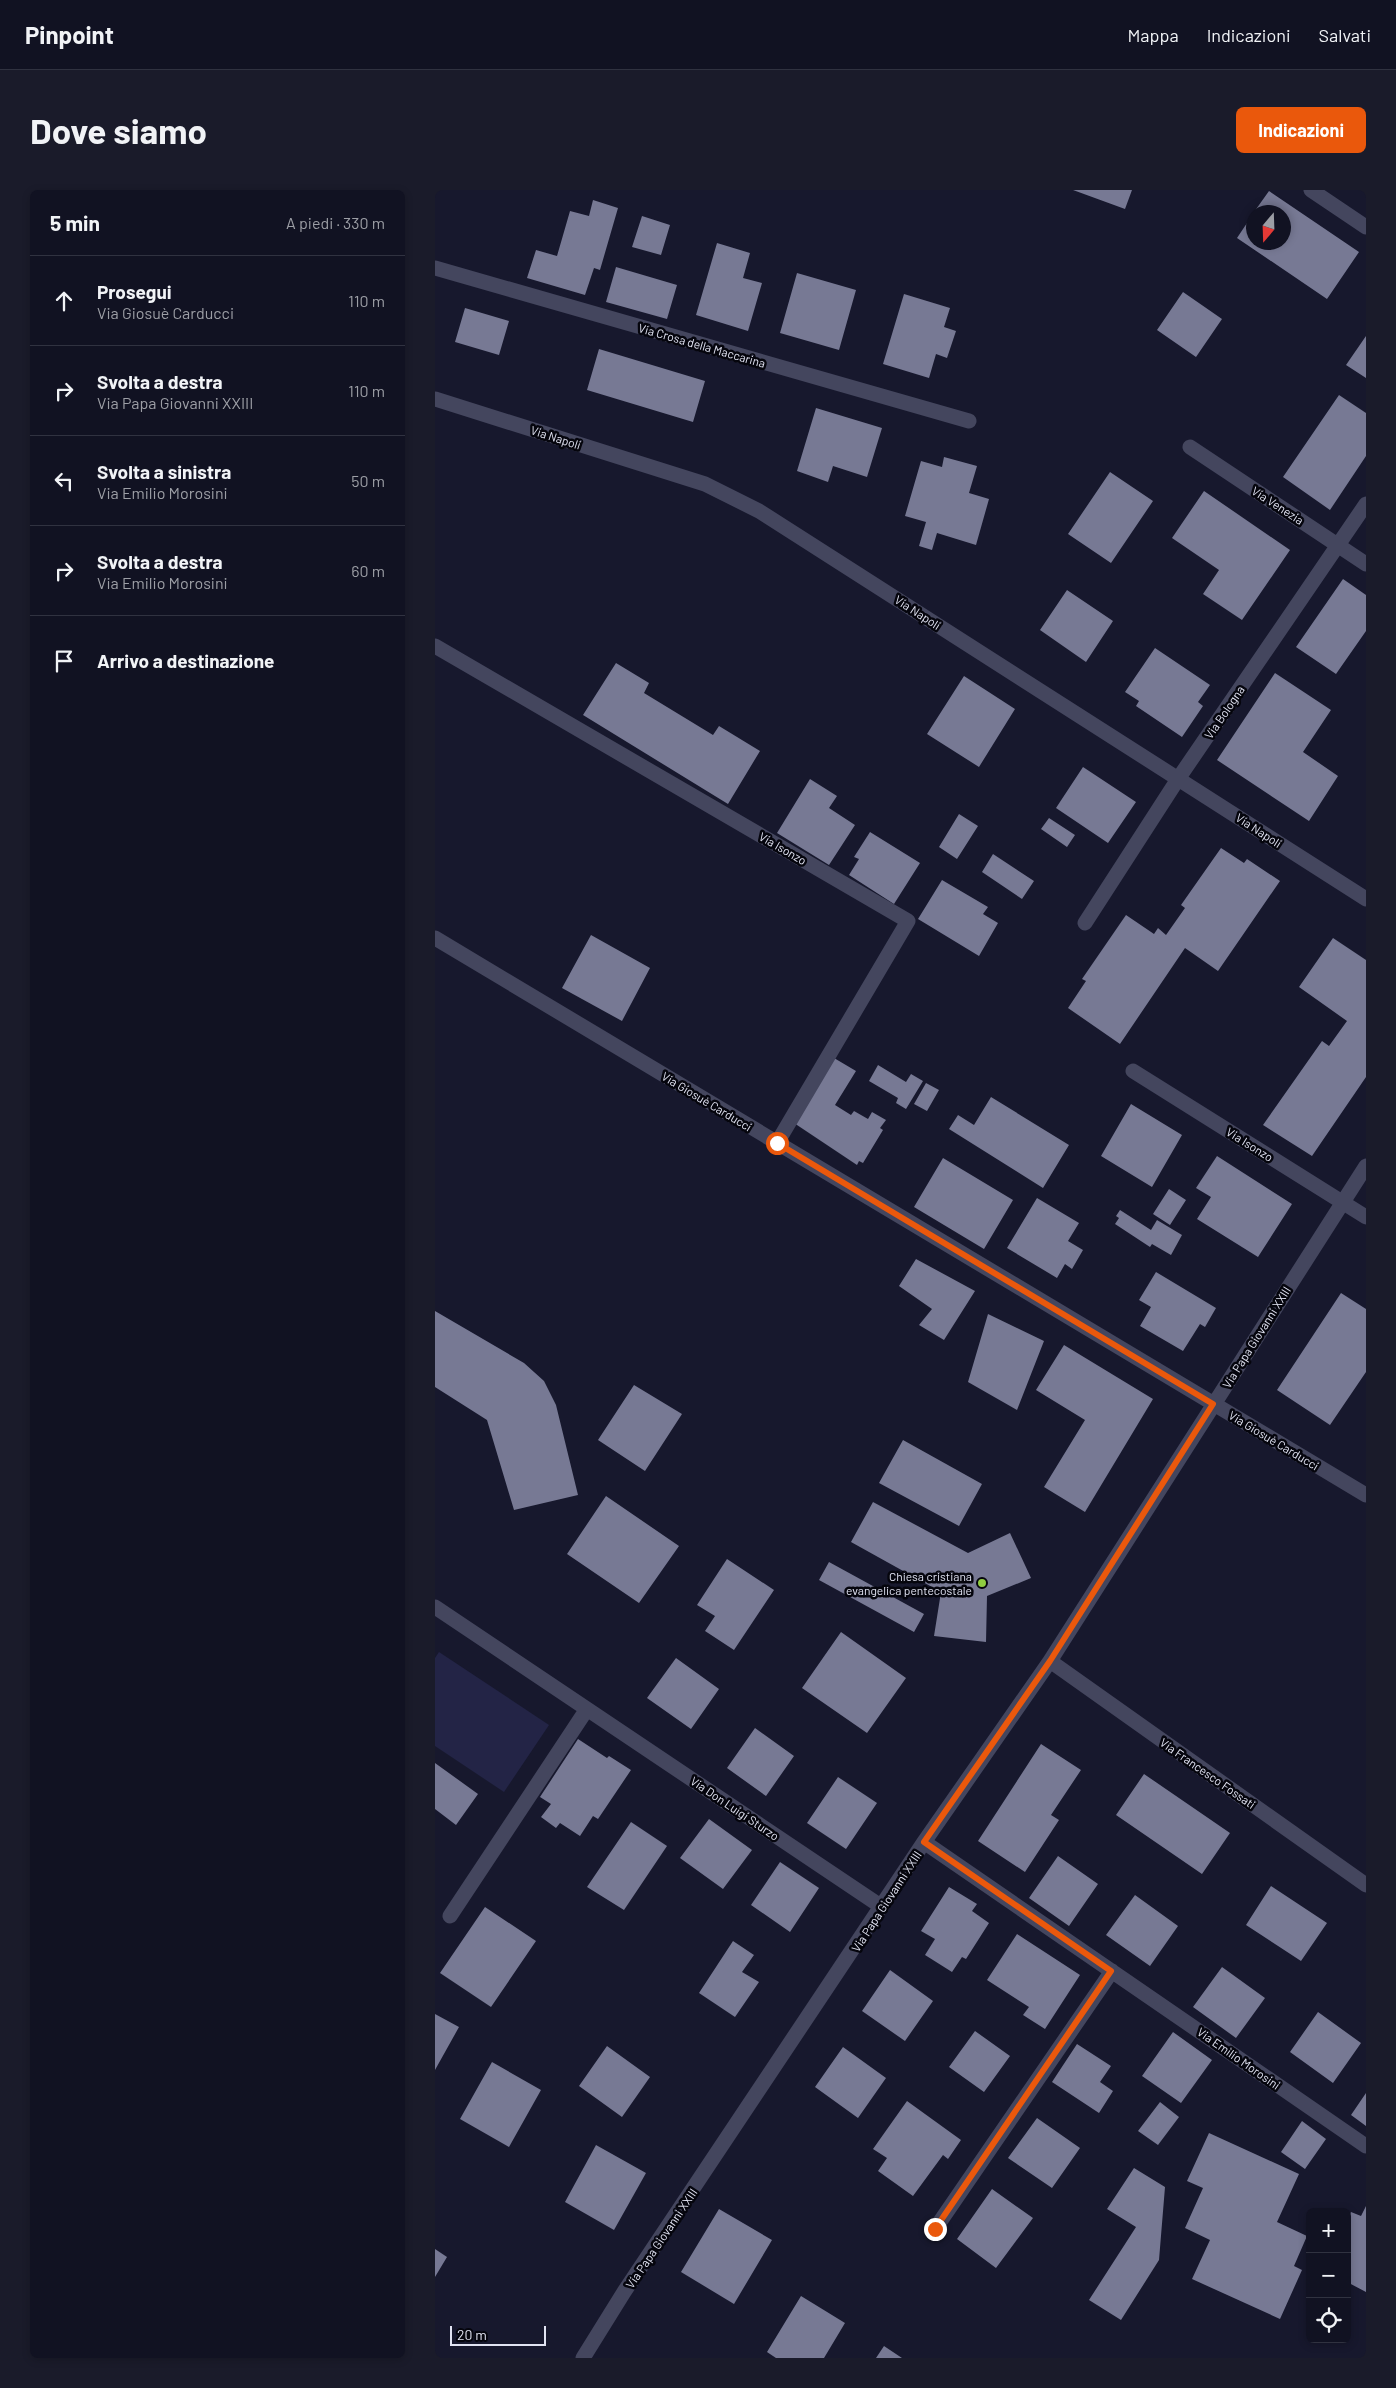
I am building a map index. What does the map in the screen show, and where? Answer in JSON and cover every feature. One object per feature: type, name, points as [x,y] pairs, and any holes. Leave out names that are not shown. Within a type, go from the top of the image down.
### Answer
[{"type":"street","points":[[1311,190],[1366,227]]},
{"type":"street","name":"Via Crosa della Maccarina","points":[[435,268],[969,421]]},
{"type":"street","name":"Via Napoli","points":[[435,399],[705,484],[759,511],[1366,899]]},
{"type":"street","name":"Via Venezia","points":[[1189,447],[1366,564]]},
{"type":"street","name":"Via Bologna","points":[[1085,923],[1179,779],[1366,504]]},
{"type":"street","name":"Via Isonzo","points":[[435,646],[908,921],[777,1143]]},
{"type":"street","name":"Via Giosuè Carducci","points":[[435,938],[1366,1495]]},
{"type":"street","name":"Via Isonzo","points":[[1133,1070],[1366,1217]]},
{"type":"street","name":"Via Papa Giovanni XXIII","points":[[583,2358],[624,2292],[924,1842],[1050,1661],[1366,1166]]},
{"type":"street","name":"Via Don Luigi Sturzo","points":[[435,1607],[882,1907]]},
{"type":"street","name":"Via Francesco Fossati","points":[[1050,1661],[1366,1885]]},
{"type":"street","points":[[450,1916],[587,1709]]},
{"type":"street","name":"Via Emilio Morosini","points":[[924,1842],[1366,2146]]},
{"type":"street","points":[[935,2229],[1111,1971]]},
{"type":"shaded area","points":[[439,1652],[549,1725],[504,1792],[435,1746],[435,1658]]},
{"type":"building","points":[[1073,190],[1132,190],[1125,209]]},
{"type":"building","points":[[1269,191],[1290,205],[1259,205]]},
{"type":"building","points":[[593,200],[618,208],[600,270],[594,268],[585,295],[527,278],[536,250],[557,256],[570,211],[589,216]]},
{"type":"building","points":[[1291,206],[1359,252],[1327,299],[1255,250],[1291,250]]},
{"type":"building","points":[[642,216],[670,225],[661,255],[632,247]]},
{"type":"building","points":[[1246,224],[1246,244],[1237,238]]},
{"type":"building","points":[[717,243],[750,253],[743,278],[762,283],[748,331],[696,315]]},
{"type":"building","points":[[616,267],[677,285],[667,319],[606,302]]},
{"type":"building","points":[[797,273],[856,290],[839,350],[780,333]]},
{"type":"building","points":[[1183,292],[1222,319],[1196,357],[1157,330]]},
{"type":"building","points":[[904,294],[950,308],[944,327],[956,331],[947,358],[936,354],[929,378],[883,364]]},
{"type":"building","points":[[465,308],[509,321],[499,355],[455,342]]},
{"type":"building","points":[[1366,336],[1366,378],[1346,365]]},
{"type":"building","points":[[599,349],[705,381],[693,422],[587,390]]},
{"type":"building","points":[[1339,395],[1366,413],[1366,456],[1330,510],[1283,477]]},
{"type":"building","points":[[816,408],[882,428],[867,477],[833,466],[828,482],[797,471]]},
{"type":"building","points":[[944,457],[977,466],[969,493],[989,499],[976,545],[937,533],[932,550],[919,546],[926,522],[905,516],[921,461],[942,467]]},
{"type":"building","points":[[1110,472],[1153,501],[1111,563],[1068,534]]},
{"type":"building","points":[[1204,491],[1290,550],[1242,620],[1203,594],[1219,570],[1172,538]]},
{"type":"building","points":[[1343,579],[1366,595],[1366,631],[1336,674],[1296,647]]},
{"type":"building","points":[[1067,590],[1113,621],[1086,662],[1040,630]]},
{"type":"building","points":[[1155,648],[1210,685],[1198,702],[1203,706],[1182,737],[1136,706],[1139,701],[1125,692]]},
{"type":"building","points":[[616,663],[649,683],[644,693],[713,735],[719,726],[760,751],[728,804],[583,715]]},
{"type":"building","points":[[1275,673],[1331,710],[1303,752],[1338,776],[1309,821],[1217,760]]},
{"type":"building","points":[[964,676],[1015,709],[979,767],[927,734]]},
{"type":"building","points":[[1083,767],[1136,802],[1108,843],[1056,808]]},
{"type":"building","points":[[810,779],[837,796],[829,808],[855,825],[829,865],[777,833]]},
{"type":"building","points":[[959,814],[978,826],[957,859],[939,847]]},
{"type":"building","points":[[1049,818],[1075,835],[1067,847],[1041,829]]},
{"type":"building","points":[[870,832],[920,863],[894,904],[849,875],[859,859],[854,857]]},
{"type":"building","points":[[1221,848],[1244,863],[1247,859],[1280,881],[1218,971],[1185,948],[1120,1044],[1068,1008],[1086,981],[1082,979],[1126,915],[1154,934],[1158,928],[1166,935],[1185,908],[1181,905]]},
{"type":"building","points":[[993,854],[1034,881],[1022,899],[982,872]]},
{"type":"building","points":[[942,880],[988,907],[983,914],[998,923],[979,956],[918,919]]},
{"type":"building","points":[[591,935],[650,968],[622,1021],[562,988]]},
{"type":"building","points":[[1333,938],[1366,960],[1366,1077],[1312,1156],[1263,1125],[1322,1041],[1329,1046],[1347,1021],[1299,987]]},
{"type":"building","points":[[834,1058],[856,1071],[835,1105],[851,1115],[854,1111],[868,1119],[872,1112],[886,1120],[880,1128],[883,1130],[863,1163],[859,1161],[857,1165],[794,1123]]},
{"type":"building","points":[[878,1065],[906,1082],[911,1074],[923,1081],[906,1109],[896,1103],[898,1098],[869,1081]]},
{"type":"building","points":[[926,1083],[939,1090],[927,1111],[914,1104]]},
{"type":"building","points":[[991,1097],[1069,1145],[1043,1188],[949,1129],[958,1115],[974,1125]]},
{"type":"building","points":[[1131,1104],[1182,1135],[1152,1187],[1101,1156]]},
{"type":"building","points":[[1217,1156],[1292,1204],[1258,1257],[1197,1219],[1211,1197],[1196,1188]]},
{"type":"building","points":[[943,1158],[1013,1200],[984,1249],[914,1207]]},
{"type":"building","points":[[1169,1189],[1186,1200],[1170,1225],[1153,1214]]},
{"type":"building","points":[[1037,1198],[1079,1223],[1068,1241],[1083,1250],[1072,1269],[1065,1264],[1057,1278],[1007,1248]]},
{"type":"building","points":[[1120,1210],[1151,1230],[1157,1220],[1182,1235],[1171,1255],[1152,1244],[1150,1247],[1115,1224],[1119,1218],[1116,1216]]},
{"type":"building","points":[[916,1259],[975,1291],[944,1340],[919,1325],[932,1309],[899,1286]]},
{"type":"building","points":[[1156,1272],[1216,1308],[1205,1327],[1200,1324],[1183,1351],[1140,1326],[1151,1307],[1139,1300]]},
{"type":"building","points":[[1341,1293],[1366,1309],[1366,1372],[1330,1425],[1277,1390]]},
{"type":"building","points":[[435,1311],[524,1363],[544,1381],[556,1405],[578,1495],[514,1510],[487,1420],[435,1387]]},
{"type":"building","points":[[988,1314],[1044,1341],[1017,1410],[968,1382]]},
{"type":"building","points":[[1064,1345],[1153,1399],[1085,1512],[1044,1487],[1085,1420],[1036,1390]]},
{"type":"building","points":[[634,1385],[682,1414],[645,1471],[598,1440]]},
{"type":"building","points":[[903,1440],[982,1484],[959,1526],[879,1483]]},
{"type":"building","points":[[606,1496],[679,1546],[639,1603],[567,1554]]},
{"type":"building","points":[[873,1502],[968,1553],[1010,1533],[1031,1578],[987,1596],[986,1642],[934,1636],[941,1592],[851,1542]]},
{"type":"building","points":[[727,1559],[774,1590],[734,1650],[705,1631],[715,1616],[697,1605]]},
{"type":"building","points":[[829,1562],[924,1614],[914,1632],[819,1580]]},
{"type":"building","points":[[841,1632],[906,1678],[867,1733],[802,1688]]},
{"type":"building","points":[[676,1658],[719,1689],[691,1729],[647,1698]]},
{"type":"building","points":[[755,1728],[794,1756],[766,1796],[727,1768]]},
{"type":"building","points":[[578,1739],[607,1758],[609,1756],[631,1770],[598,1819],[593,1816],[580,1836],[560,1823],[556,1828],[541,1817],[551,1804],[540,1797]]},
{"type":"building","points":[[1041,1744],[1081,1770],[1051,1815],[1059,1820],[1025,1872],[978,1841]]},
{"type":"building","points":[[435,1763],[478,1794],[456,1825],[435,1809]]},
{"type":"building","points":[[1144,1774],[1230,1833],[1202,1874],[1116,1815]]},
{"type":"building","points":[[838,1777],[877,1803],[846,1849],[807,1823]]},
{"type":"building","points":[[709,1819],[752,1850],[723,1889],[680,1858]]},
{"type":"building","points":[[631,1822],[667,1846],[624,1910],[587,1887]]},
{"type":"building","points":[[1058,1856],[1098,1884],[1069,1926],[1029,1898]]},
{"type":"building","points":[[780,1862],[819,1888],[790,1932],[751,1905]]},
{"type":"building","points":[[1271,1886],[1327,1923],[1301,1961],[1246,1925]]},
{"type":"building","points":[[949,1887],[977,1904],[972,1911],[989,1923],[966,1959],[962,1957],[952,1972],[925,1955],[935,1939],[921,1931]]},
{"type":"building","points":[[1135,1895],[1178,1926],[1150,1966],[1106,1935]]},
{"type":"building","points":[[485,1907],[536,1941],[491,2007],[440,1973]]},
{"type":"building","points":[[1017,1934],[1080,1975],[1045,2029],[1023,2015],[1029,2007],[987,1980]]},
{"type":"building","points":[[733,1941],[754,1955],[742,1972],[759,1982],[735,2017],[699,1993]]},
{"type":"building","points":[[1222,1967],[1265,1998],[1236,2038],[1193,2007]]},
{"type":"building","points":[[890,1970],[933,2001],[905,2041],[862,2011]]},
{"type":"building","points":[[1318,2012],[1361,2043],[1333,2083],[1290,2052]]},
{"type":"building","points":[[435,2014],[459,2027],[435,2070]]},
{"type":"building","points":[[975,2031],[1010,2056],[984,2092],[949,2067]]},
{"type":"building","points":[[1173,2032],[1212,2060],[1181,2103],[1142,2076]]},
{"type":"building","points":[[1077,2044],[1111,2066],[1100,2082],[1113,2091],[1099,2113],[1052,2082]]},
{"type":"building","points":[[607,2046],[650,2077],[622,2117],[579,2086]]},
{"type":"building","points":[[843,2047],[886,2078],[858,2118],[815,2087]]},
{"type":"building","points":[[492,2062],[541,2090],[509,2147],[460,2119]]},
{"type":"building","points":[[1366,2093],[1366,2126],[1351,2115]]},
{"type":"building","points":[[907,2101],[961,2140],[948,2159],[943,2155],[913,2196],[878,2171],[887,2158],[873,2149]]},
{"type":"building","points":[[1160,2102],[1179,2117],[1158,2145],[1138,2131]]},
{"type":"building","points":[[1037,2118],[1080,2148],[1052,2188],[1008,2158]]},
{"type":"building","points":[[1302,2121],[1326,2139],[1305,2169],[1281,2152]]},
{"type":"building","points":[[1209,2133],[1299,2174],[1277,2222],[1306,2236],[1294,2266],[1302,2270],[1280,2319],[1192,2279],[1210,2240],[1185,2228],[1203,2188],[1187,2181]]},
{"type":"building","points":[[596,2145],[646,2173],[614,2230],[565,2202]]},
{"type":"building","points":[[1134,2168],[1165,2187],[1159,2260],[1121,2320],[1089,2300],[1136,2227],[1107,2209]]},
{"type":"building","points":[[992,2189],[1033,2218],[996,2268],[957,2239]]},
{"type":"building","points":[[1366,2206],[1366,2292],[1351,2284],[1351,2212],[1361,2216]]},
{"type":"building","points":[[719,2209],[772,2240],[734,2304],[681,2272]]},
{"type":"building","points":[[435,2249],[447,2257],[435,2277]]},
{"type":"building","points":[[801,2296],[845,2323],[824,2358],[776,2358],[767,2352]]},
{"type":"building","points":[[884,2346],[902,2358],[876,2358]]},
{"type":"place","name":"Chiesa cristiana evangelica pentecostale","points":[[982,1583]]},
{"type":"route","points":[[777,1143],[1213,1404],[1050,1661],[924,1842],[1111,1971],[935,2229]]}]
